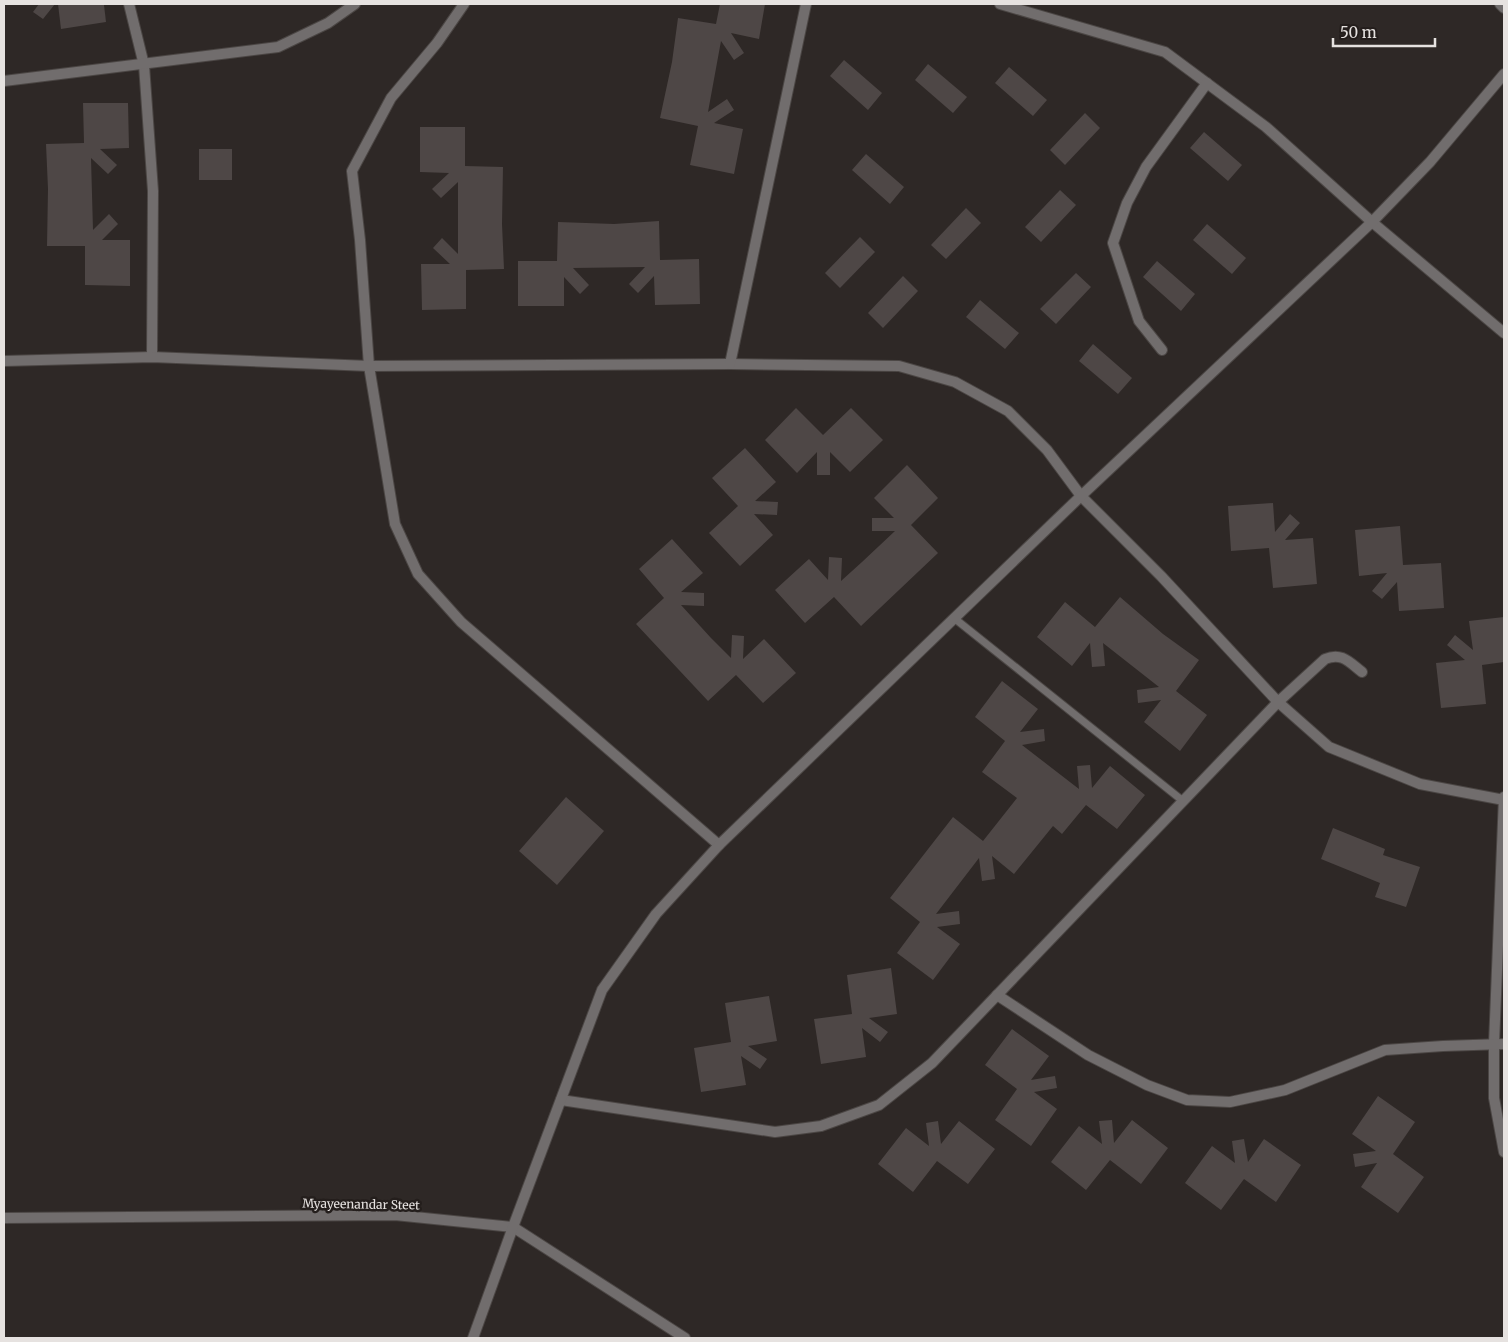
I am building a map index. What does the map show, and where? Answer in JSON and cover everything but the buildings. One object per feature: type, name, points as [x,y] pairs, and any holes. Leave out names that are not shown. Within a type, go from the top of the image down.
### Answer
[{"type":"street","points":[[129,4],[144,65],[152,191],[152,357]]},
{"type":"street","points":[[4,81],[278,47],[328,23],[355,4]]},
{"type":"street","points":[[464,4],[437,43],[391,98],[352,171],[360,240],[369,366],[395,524],[418,574],[461,622],[719,845]]},
{"type":"street","points":[[730,364],[806,4]]},
{"type":"street","points":[[1000,4],[1165,52],[1266,127],[1372,222],[1504,333]]},
{"type":"street","points":[[1500,4],[1504,8]]},
{"type":"street","points":[[473,1338],[602,990],[656,914],[719,845],[954,618],[1372,222],[1430,162],[1504,74]]},
{"type":"street","points":[[1162,350],[1139,321],[1113,243],[1127,203],[1146,167],[1207,83]]},
{"type":"street","points":[[4,361],[152,357],[369,366],[730,364],[899,366],[955,382],[1008,411],[1047,450],[1082,496],[1161,576],[1278,702],[1329,747],[1420,784],[1504,799],[1499,1044],[1494,1098],[1504,1152]]},
{"type":"street","points":[[561,1100],[774,1132],[821,1126],[878,1105],[932,1063],[1278,702],[1325,659],[1341,656],[1362,672]]},
{"type":"street","points":[[998,995],[1088,1056],[1147,1085],[1187,1100],[1230,1102],[1285,1090],[1385,1050],[1499,1044]]},
{"type":"street","name":"Myayeenandar Steet","points":[[4,1218],[395,1215],[513,1227],[685,1338]]},
{"type":"lane","points":[[954,618],[1184,801]]}]
